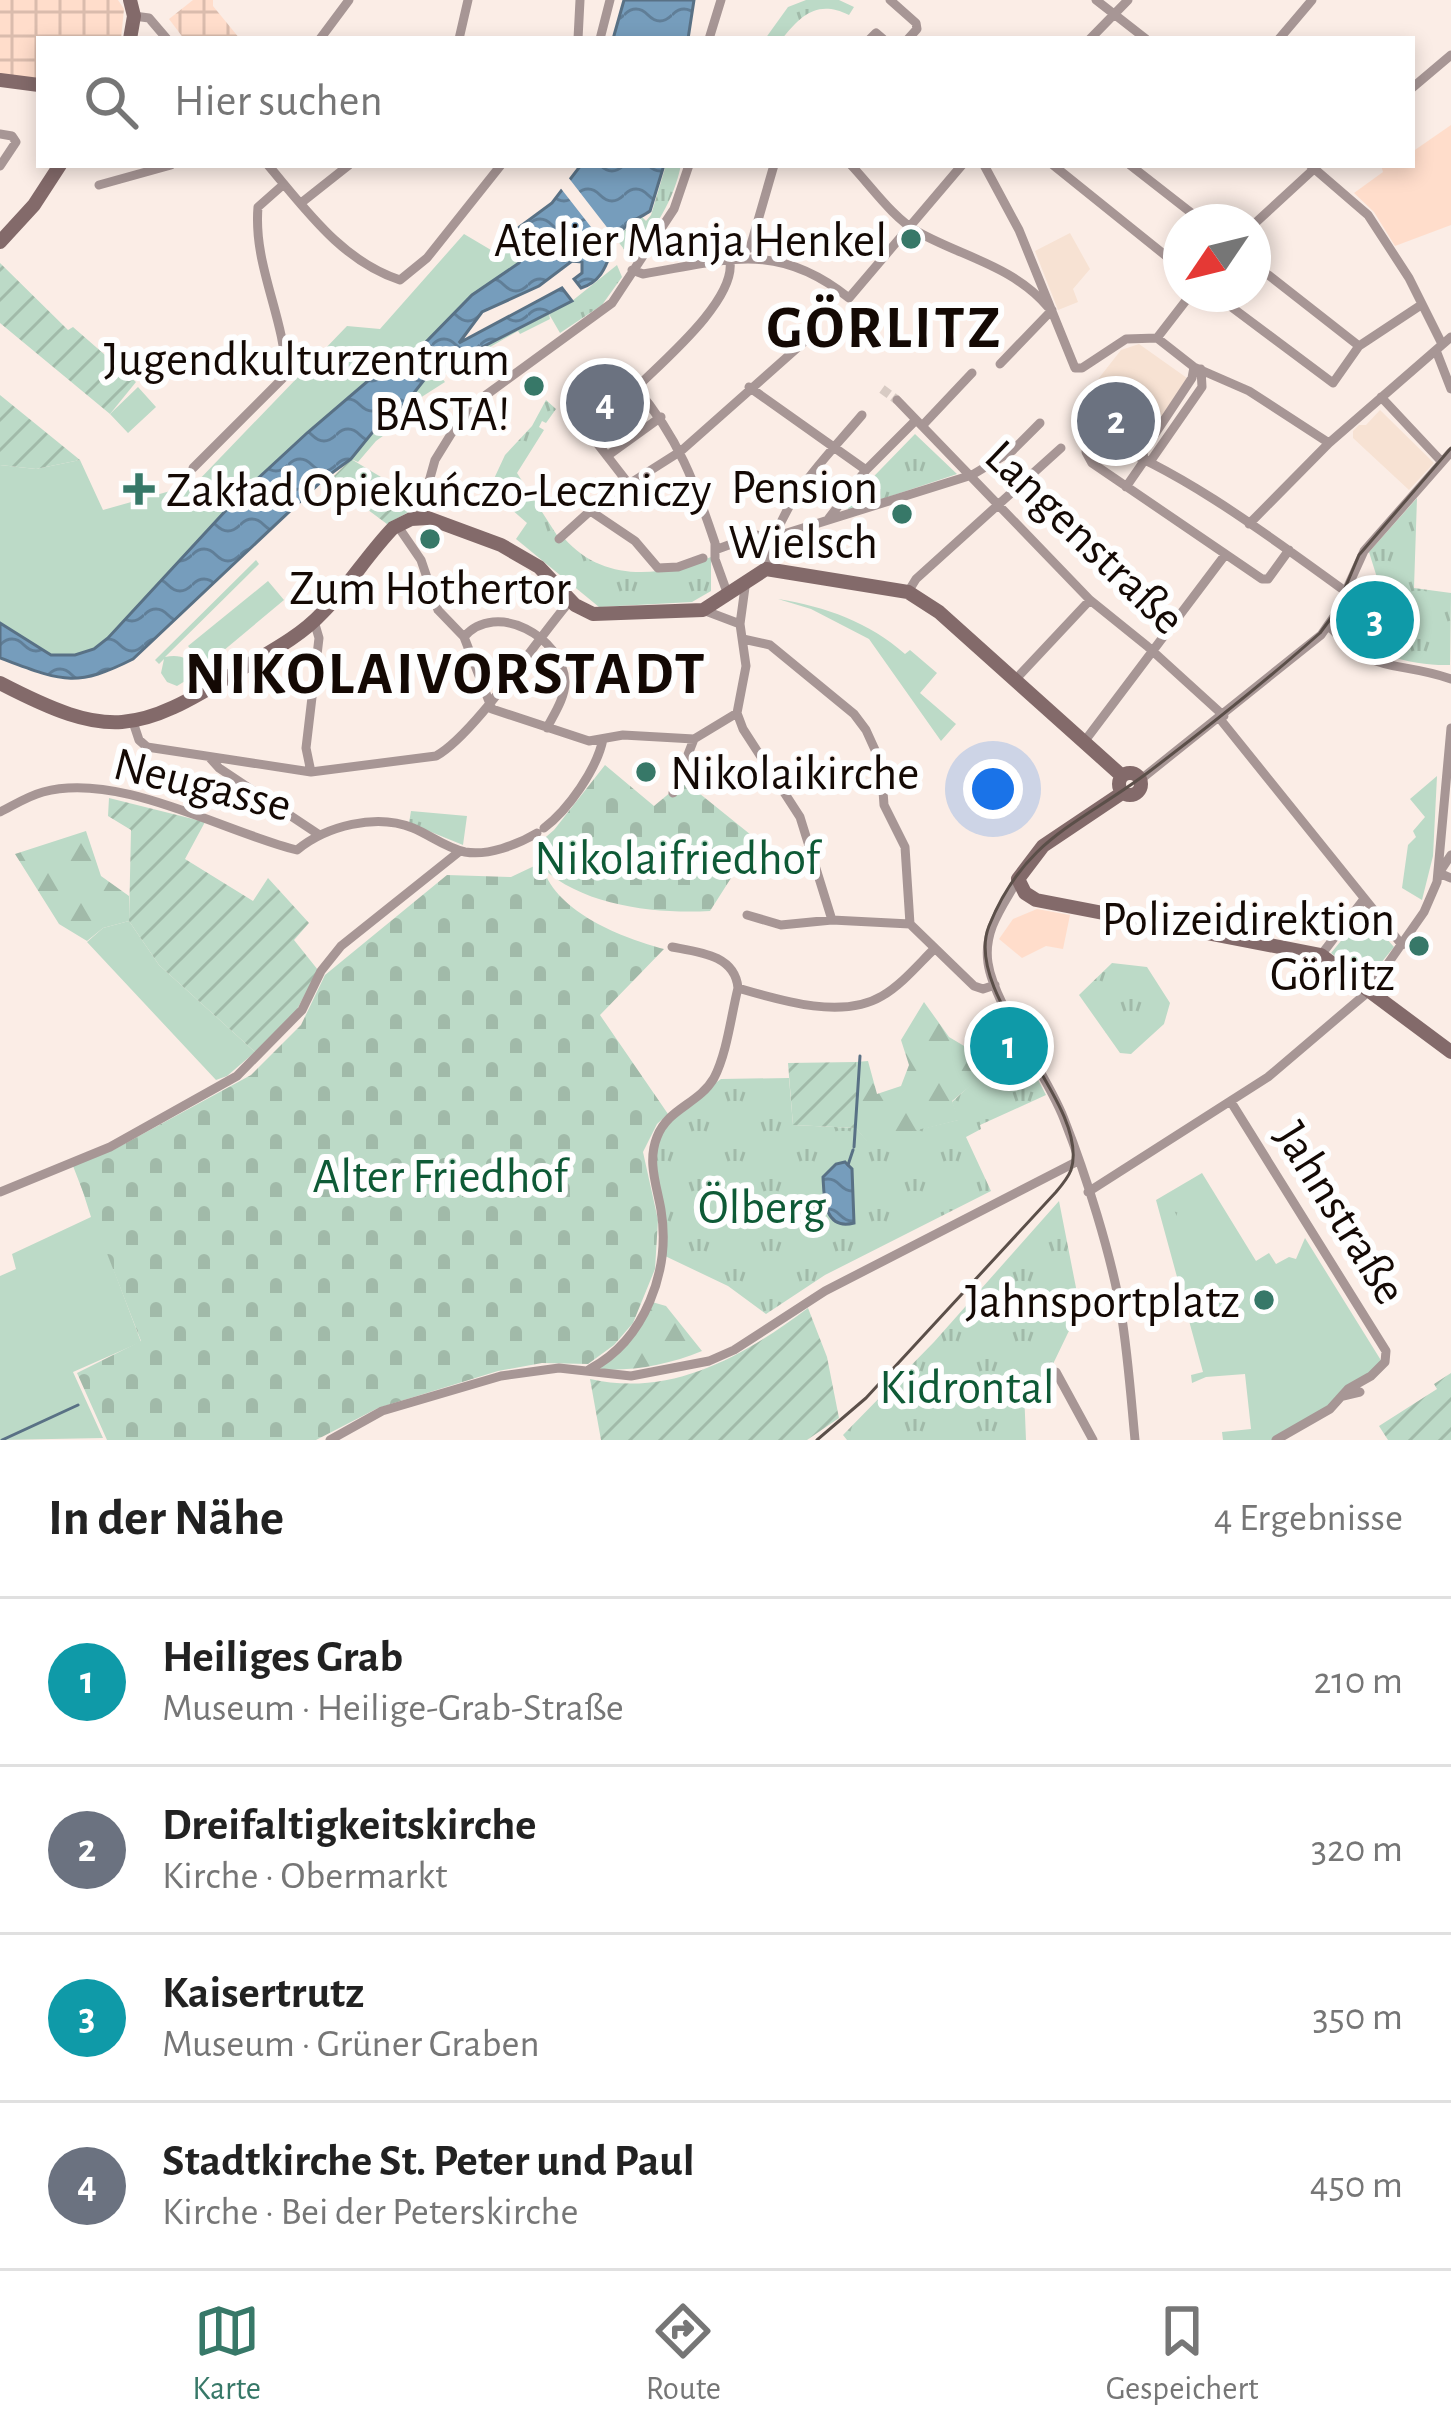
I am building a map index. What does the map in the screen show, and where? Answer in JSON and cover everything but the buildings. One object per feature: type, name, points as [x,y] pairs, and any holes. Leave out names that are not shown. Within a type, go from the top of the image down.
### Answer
[{"type":"street","points":[[322,36],[349,0]]},
{"type":"street","points":[[461,36],[468,0]]},
{"type":"street","points":[[578,36],[580,0]]},
{"type":"street","points":[[601,36],[610,0]]},
{"type":"street","points":[[710,36],[721,0]]},
{"type":"street","points":[[890,0],[916,22],[911,36]]},
{"type":"street","points":[[1096,0],[1142,36]]},
{"type":"street","points":[[1093,36],[1128,0]]},
{"type":"street","points":[[1282,36],[1312,0]]},
{"type":"street","points":[[132,8],[164,36]]},
{"type":"street","points":[[1415,85],[1451,55]]},
{"type":"street","points":[[0,80],[36,85]]},
{"type":"street","points":[[0,134],[16,142],[0,166]]},
{"type":"street","points":[[0,242],[34,205],[57,168]]},
{"type":"street","points":[[99,185],[160,168]]},
{"type":"street","points":[[271,168],[335,241],[366,265],[400,280],[433,251],[499,168]]},
{"type":"street","points":[[301,203],[345,168]]},
{"type":"street","points":[[419,517],[435,460],[456,426],[516,372],[606,309],[674,209],[687,168]]},
{"type":"street","points":[[750,251],[773,168]]},
{"type":"street","points":[[854,168],[909,225],[990,262],[1052,310]]},
{"type":"street","points":[[632,270],[643,274],[730,262],[750,251],[805,268],[849,298],[959,168]]},
{"type":"street","points":[[986,168],[1019,230],[1071,362],[1080,369],[1126,339],[1157,338],[1197,368],[1264,400],[1329,443]]},
{"type":"street","points":[[1057,168],[1163,254]]},
{"type":"street","points":[[1134,168],[1180,204]]},
{"type":"street","points":[[1271,208],[1313,168]]},
{"type":"street","points":[[1317,168],[1368,215],[1409,278],[1443,345],[1451,389]]},
{"type":"street","points":[[194,468],[286,375],[285,352],[256,232],[258,207],[284,184]]},
{"type":"street","points":[[728,595],[681,451],[636,388],[717,304],[731,272],[730,262]]},
{"type":"street","points":[[1271,277],[1359,346]]},
{"type":"street","points":[[1238,312],[1333,383],[1359,346],[1421,304]]},
{"type":"street","points":[[1000,364],[1052,310]]},
{"type":"street","points":[[1157,338],[1177,312]]},
{"type":"street","points":[[559,539],[589,511],[681,451],[804,342]]},
{"type":"street","points":[[1250,524],[1329,443],[1443,345]]},
{"type":"street","points":[[1126,487],[1197,368]]},
{"type":"street","points":[[830,518],[866,470],[972,373]]},
{"type":"street","points":[[749,387],[866,470]]},
{"type":"street","points":[[1381,397],[1447,462]]},
{"type":"street","name":"Langenstraße","points":[[897,403],[1090,600],[1222,717],[1402,945]]},
{"type":"street","points":[[766,569],[771,538],[783,512],[862,415]]},
{"type":"street","points":[[608,456],[661,417]]},
{"type":"street","points":[[589,511],[635,541],[658,568],[678,567],[756,536],[771,538],[973,476],[1012,451],[1040,423]]},
{"type":"street","points":[[590,434],[628,483]]},
{"type":"street","points":[[1288,550],[1267,580],[1092,463],[1087,446],[1102,442],[1144,460],[1250,524],[1288,550],[1346,591]]},
{"type":"street","points":[[908,592],[1061,448]]},
{"type":"street","points":[[1135,1440],[1118,1298],[1088,1192],[1053,1093],[995,985],[988,961],[989,934],[1043,846],[1122,793],[1137,793],[1140,780],[1329,626],[1364,551],[1451,452]]},
{"type":"street","points":[[0,682],[88,719],[133,722],[181,706],[314,621],[398,525],[419,517],[471,532],[521,555],[570,601],[593,614],[703,610],[740,624]]},
{"type":"street","points":[[398,525],[421,560],[438,610],[464,637],[487,705]]},
{"type":"street","points":[[1084,742],[1225,555]]},
{"type":"street","points":[[703,610],[766,569],[908,592],[939,611],[1122,776]]},
{"type":"street","points":[[746,580],[740,624],[746,666],[737,713],[800,817],[832,920]]},
{"type":"street","points":[[1015,680],[1090,600]]},
{"type":"street","points":[[133,722],[147,747],[310,772],[436,756],[487,705],[570,601]]},
{"type":"street","points":[[464,637],[479,623],[495,620],[539,638],[554,652],[565,680],[547,728]]},
{"type":"street","points":[[310,772],[306,748],[319,638],[314,621]]},
{"type":"street","points":[[1329,626],[1352,651],[1375,664],[1451,679]]},
{"type":"street","points":[[743,639],[770,646],[861,722],[881,763],[884,805],[905,847],[910,924],[979,988],[995,985]]},
{"type":"street","points":[[487,705],[581,740],[622,735],[694,739],[737,713]]},
{"type":"street","points":[[1438,873],[1451,728]]},
{"type":"street","points":[[208,755],[219,768],[318,833],[387,822],[410,826],[460,851],[481,854],[540,831],[564,808],[601,752],[603,739]]},
{"type":"street","points":[[673,793],[694,739]]},
{"type":"street","points":[[1122,793],[1118,783],[1122,776],[1131,773],[1140,780]]},
{"type":"street","name":"Neugasse","points":[[0,812],[41,792],[105,792],[183,809],[297,850],[318,833]]},
{"type":"street","points":[[0,1192],[110,1147],[237,1076],[297,1016],[321,970],[341,946],[460,851]]},
{"type":"street","points":[[1088,1192],[1231,1102],[1300,1052],[1368,992],[1424,912],[1438,873],[1451,855]]},
{"type":"street","points":[[1438,873],[1451,878]]},
{"type":"street","points":[[1020,884],[1036,900],[1321,955],[1451,1052]]},
{"type":"street","points":[[1321,955],[1364,898]]},
{"type":"street","points":[[747,916],[781,925],[832,920],[910,924]]},
{"type":"street","points":[[590,1370],[620,1348],[651,1301],[663,1256],[662,1214],[651,1162],[656,1139],[669,1115],[714,1077],[738,988],[737,978],[721,960],[672,947]]},
{"type":"street","points":[[738,988],[819,1006],[854,1005],[884,995],[933,950]]},
{"type":"street","name":"Jahnstraße","points":[[1231,1102],[1385,1351],[1385,1362],[1342,1396]]},
{"type":"street","points":[[330,1440],[382,1411],[501,1376],[536,1370],[590,1370],[631,1376],[709,1360],[734,1350],[825,1291],[1078,1161]]},
{"type":"street","points":[[1056,1372],[1093,1440]]},
{"type":"street","points":[[1276,1440],[1330,1409],[1342,1396],[1360,1392]]},
{"type":"shaded area","points":[[0,0],[118,0],[124,9],[121,36],[36,36],[36,81],[0,76]]},
{"type":"shaded area","points":[[193,0],[213,0],[238,36],[182,36],[169,19]]},
{"type":"shaded area","points":[[1451,125],[1451,225],[1395,246],[1374,212],[1354,193],[1383,172],[1382,168],[1415,168],[1415,150]]},
{"type":"shaded area","points":[[1070,233],[1090,269],[1073,289],[1078,302],[1058,310],[1035,251]]},
{"type":"shaded area","points":[[1139,344],[1187,378],[1162,416],[1129,393],[1112,400],[1092,387],[1121,350]]},
{"type":"shaded area","points":[[1380,410],[1434,463],[1409,490],[1353,438],[1353,431]]},
{"type":"shaded area","points":[[1037,909],[1070,915],[1063,949],[1046,946],[1022,958],[999,939],[1013,919]]},
{"type":"green space","points":[[806,0],[839,0],[854,7],[849,15],[819,9],[785,36],[767,36],[788,7]]},
{"type":"green space","points":[[665,168],[680,168],[655,226],[628,255],[619,243],[625,230],[651,215]]},
{"type":"green space","points":[[518,228],[519,263],[471,295],[421,347],[376,374],[307,433],[242,493],[108,638],[75,655],[51,655],[0,623],[0,465],[36,469],[80,460],[103,510],[195,484],[347,326],[380,329],[464,234],[491,250]]},
{"type":"green space","points":[[0,263],[68,330],[73,327],[136,382],[110,414],[0,323]]},
{"type":"green space","points":[[617,265],[622,277],[602,305],[560,333],[549,314]]},
{"type":"green space","points":[[549,314],[550,319],[518,331],[440,376],[445,382],[401,416],[405,420],[376,441],[358,462],[351,459],[428,375]]},
{"type":"green space","points":[[138,387],[156,407],[128,433],[110,414]]},
{"type":"green space","points":[[0,395],[80,460],[36,469],[0,465]]},
{"type":"green space","points":[[546,400],[556,409],[546,423],[542,421],[539,427],[544,430],[517,473],[560,540],[564,538],[596,563],[633,572],[672,569],[711,557],[711,591],[692,602],[599,607],[516,539],[527,523],[494,494],[482,495],[480,485],[492,483],[505,455],[532,426]]},
{"type":"green space","points":[[915,434],[957,474],[849,510],[846,505]]},
{"type":"green space","points":[[351,459],[416,498],[412,510],[387,524],[329,481]]},
{"type":"green space","points":[[1417,498],[1414,588],[1451,593],[1450,665],[1376,651],[1344,623],[1379,584],[1369,552]]},
{"type":"green space","points":[[256,560],[259,564],[165,657],[185,658],[192,671],[177,686],[167,682],[161,673],[164,659],[159,664],[155,660]]},
{"type":"green space","points":[[268,581],[284,600],[205,666],[188,646]]},
{"type":"green space","points":[[778,599],[846,618],[905,654],[910,650],[937,673],[920,693],[956,724],[941,741],[869,639],[811,609]]},
{"type":"green space","name":"Alter Friedhof","points":[[605,765],[654,806],[684,781],[756,839],[710,911],[621,905],[578,891],[543,868],[562,898],[577,911],[611,930],[664,949],[600,1015],[668,1114],[657,1124],[643,1152],[658,1220],[655,1269],[633,1323],[588,1364],[542,1363],[498,1371],[378,1408],[316,1440],[107,1440],[77,1373],[141,1341],[73,1166],[115,1149],[251,1075],[301,1025],[325,975],[447,875],[511,877],[549,859],[540,842]]},
{"type":"green space","points":[[1437,776],[1433,856],[1422,900],[1402,888],[1408,845],[1425,817],[1410,799]]},
{"type":"green space","points":[[109,798],[205,822],[185,859],[253,901],[268,878],[309,923],[294,940],[318,970],[294,1015],[255,1052],[159,965],[129,921],[131,830],[108,816]]},
{"type":"green space","points":[[411,811],[467,816],[463,845],[409,823]]},
{"type":"green space","points":[[86,831],[101,876],[129,896],[129,921],[103,928],[87,941],[59,924],[15,854]]},
{"type":"green space","points":[[1364,913],[1394,947],[1371,975],[1356,974],[1331,953]]},
{"type":"green space","points":[[129,921],[159,965],[255,1052],[227,1076],[216,1080],[87,942],[103,928]]},
{"type":"green space","points":[[1112,963],[1147,967],[1170,1003],[1164,1024],[1131,1054],[1120,1053],[1079,995]]},
{"type":"green space","points":[[924,1002],[949,1037],[996,1065],[952,1101],[959,1120],[868,1143],[856,1128],[856,1062],[868,1061],[877,1094],[901,1086],[909,1065],[901,1040]]},
{"type":"green space","name":"Ölberg","points":[[1021,1047],[1046,1095],[980,1125],[981,1129],[966,1137],[991,1191],[825,1275],[766,1314],[728,1286],[665,1256],[652,1161],[669,1116],[721,1079],[789,1078],[793,1125],[856,1128],[868,1142],[958,1120],[952,1102],[998,1060]]},
{"type":"green space","points":[[856,1062],[856,1128],[793,1125],[788,1063]]},
{"type":"green space","points":[[75,1167],[141,1342],[73,1372],[103,1438],[0,1440],[0,1276],[16,1269],[12,1254],[91,1217]]},
{"type":"green space","name":"Jahnsportplatz","points":[[1202,1173],[1256,1261],[1269,1253],[1276,1264],[1289,1257],[1296,1259],[1305,1238],[1382,1362],[1337,1400],[1272,1440],[1223,1440],[1222,1432],[1251,1429],[1245,1374],[1192,1383],[1191,1375],[1203,1372],[1156,1200]]},
{"type":"green space","points":[[1183,1187],[1202,1203],[1200,1228],[1180,1224],[1172,1205]]},
{"type":"green space","name":"Kidrontal","points":[[1059,1201],[1080,1308],[1054,1369],[1024,1390],[1026,1440],[847,1440],[843,1435],[934,1342]]},
{"type":"green space","points":[[652,1302],[666,1306],[702,1351],[649,1366],[594,1369],[607,1362]]},
{"type":"green space","points":[[808,1308],[827,1357],[839,1418],[807,1440],[601,1440],[590,1379],[650,1383],[706,1368],[759,1342]]},
{"type":"green space","points":[[1451,1373],[1451,1440],[1388,1440],[1379,1426],[1437,1389],[1434,1384]]},
{"type":"water","points":[[624,0],[694,0],[688,36],[614,36]]},
{"type":"water","points":[[579,168],[663,168],[650,211],[625,227],[598,277],[581,288],[574,279],[582,273],[582,262],[572,261],[539,286],[482,312],[459,343],[562,288],[572,301],[428,375],[351,459],[133,659],[96,675],[67,678],[0,658],[0,623],[51,655],[75,655],[108,638],[242,493],[307,433],[376,374],[421,347],[472,295],[519,263],[518,228],[552,203]]},
{"type":"water","points":[[845,1162],[852,1169],[854,1223],[844,1224],[828,1211],[823,1177]]},
{"type":"pier","points":[[569,172],[568,177],[623,248],[616,259],[559,186]]},
{"type":"waterway","points":[[854,1147],[860,1056]]},
{"type":"waterway","points":[[848,1165],[853,1150]]},
{"type":"waterway","points":[[2,1440],[78,1405]]},
{"type":"tunnel","points":[[882,389],[897,400]]},
{"type":"tram line","points":[[817,1440],[866,1398],[1071,1170],[1072,1144],[1063,1114],[1008,1017],[985,954],[989,926],[1003,896],[1037,852],[1057,835],[1172,754],[1320,633],[1334,614],[1359,555],[1451,448]]},
{"type":"place","name":"Atelier Manja Henkel","points":[[911,239]]},
{"type":"place","name":"Jugendkulturzentrum BASTA!","points":[[534,386]]},
{"type":"place","name":"Stadtkirche St. Peter und Paul","points":[[605,403]]},
{"type":"place","name":"Dreifaltigkeitskirche","points":[[1116,421]]},
{"type":"place","name":"Zakład Opiekuńczo-Leczniczy","points":[[139,489]]},
{"type":"place","name":"Pension Wielsch","points":[[902,514]]},
{"type":"place","name":"Zum Hothertor","points":[[430,539]]},
{"type":"place","name":"Kaisertrutz","points":[[1375,620]]},
{"type":"place","name":"Nikolaikirche","points":[[646,772]]},
{"type":"place","name":"Polizeidirektion Görlitz","points":[[1419,946]]},
{"type":"place","name":"Heiliges Grab","points":[[1009,1046]]},
{"type":"place","name":"Jahnsportplatz","points":[[1264,1300]]},
{"type":"district","name":"GÖRLITZ","points":[[885,326]]},
{"type":"district","name":"NIKOLAIVORSTADT","points":[[446,672]]},
{"type":"park label","name":"Nikolaifriedhof","points":[[677,857]]}]
